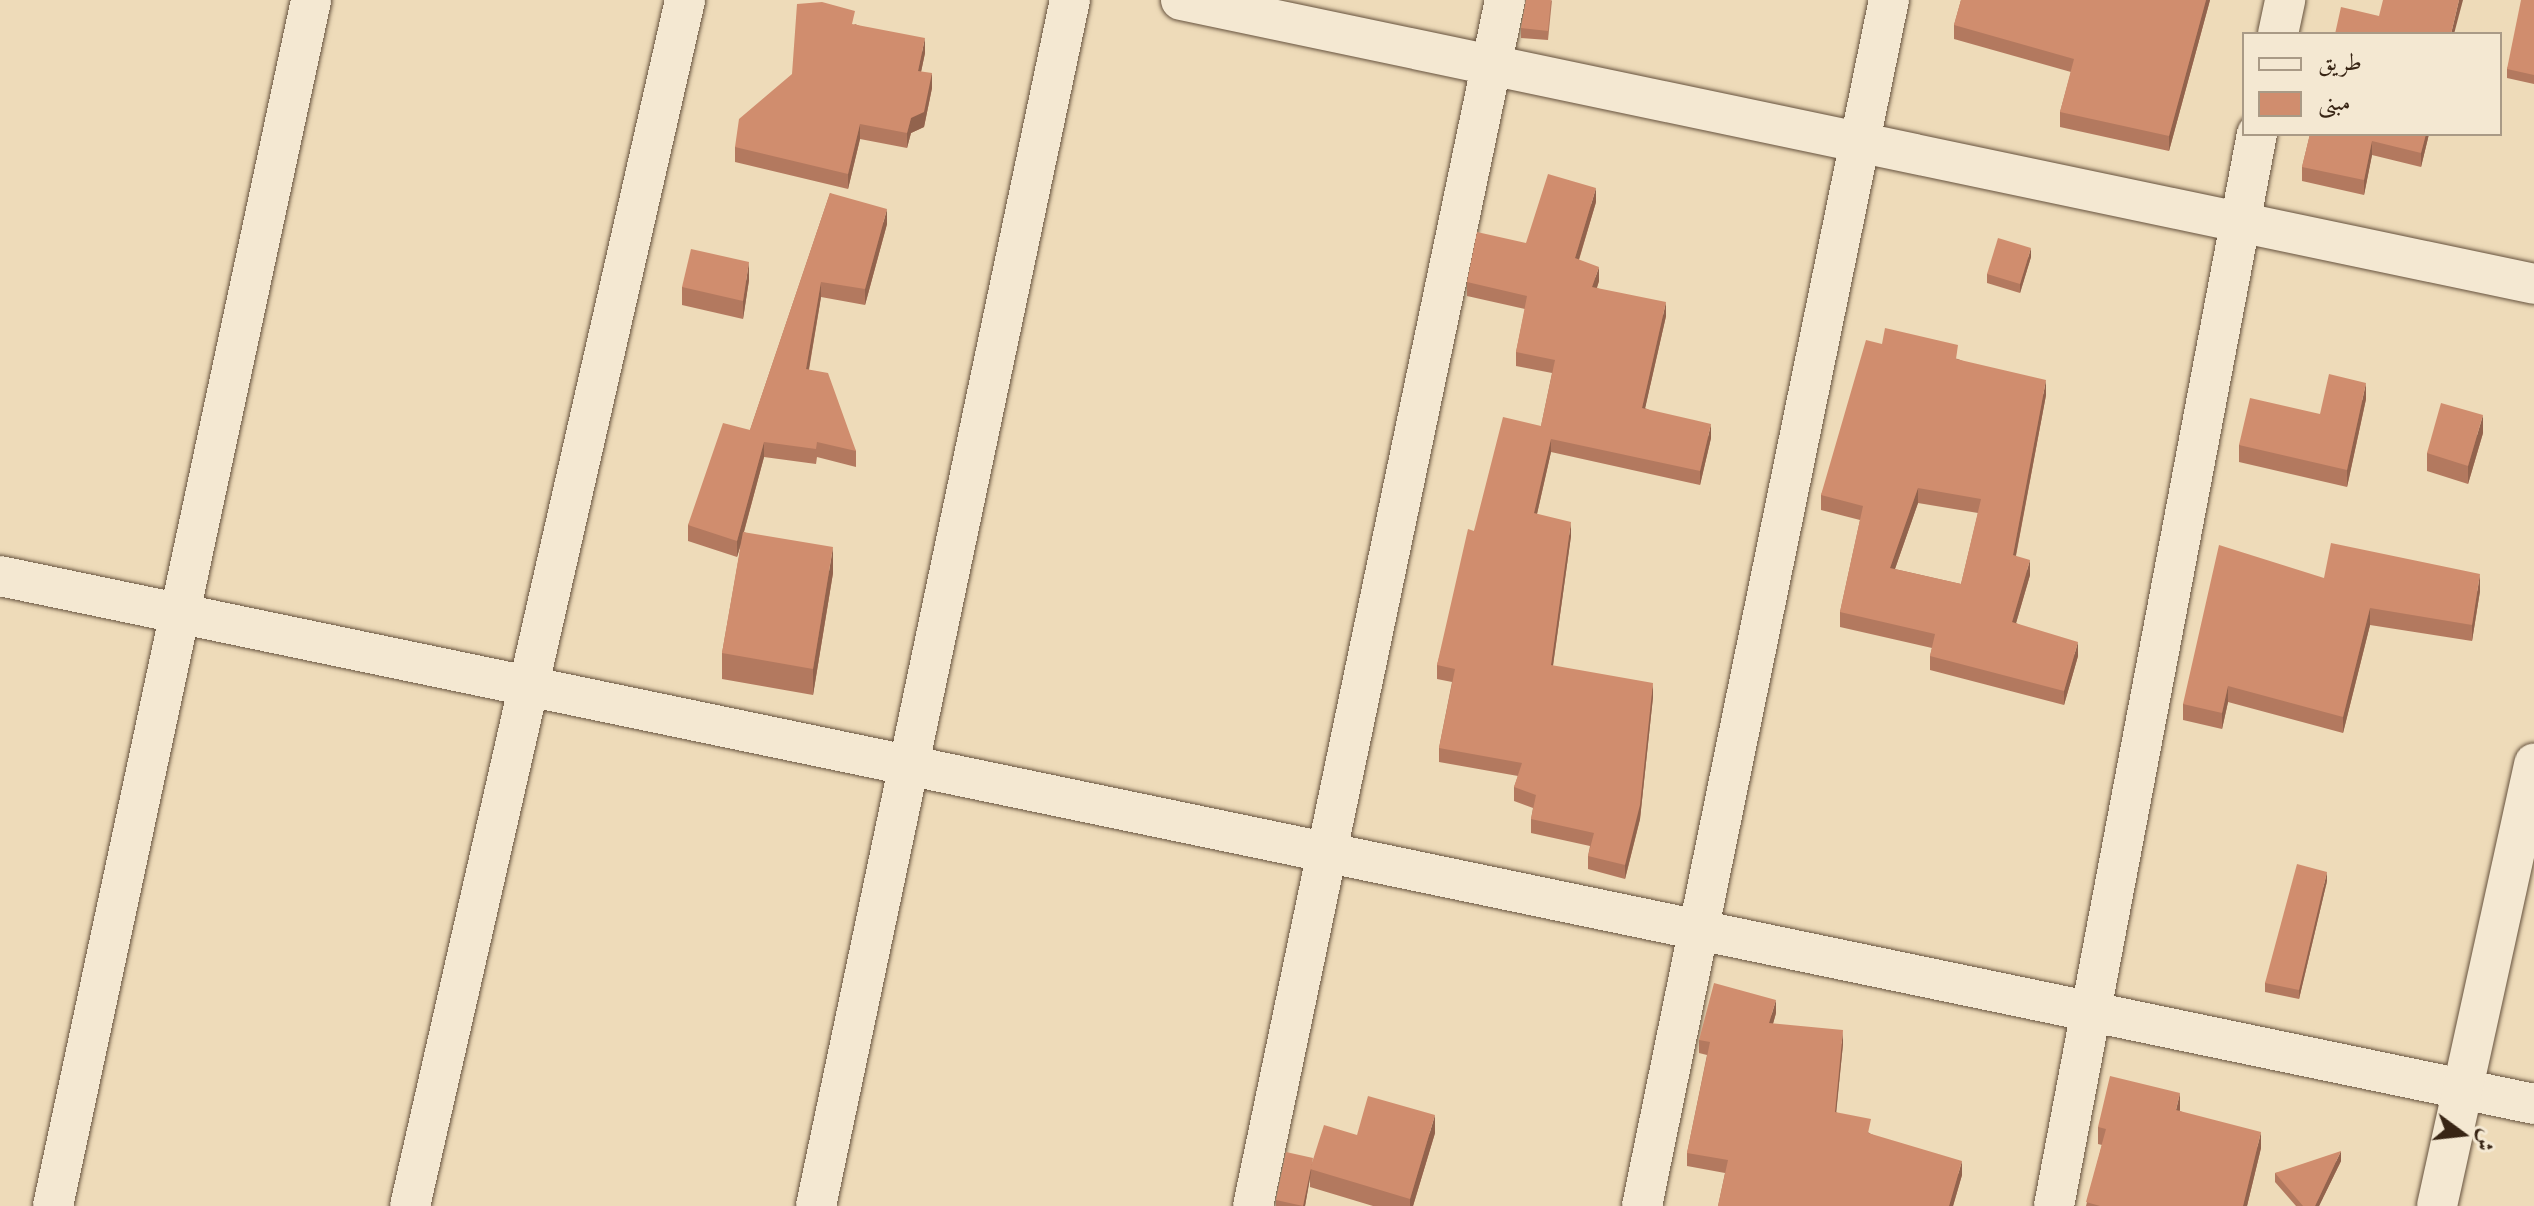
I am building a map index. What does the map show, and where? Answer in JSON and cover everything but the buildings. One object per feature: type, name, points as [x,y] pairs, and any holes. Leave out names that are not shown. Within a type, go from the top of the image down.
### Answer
[{"type":"street","points":[[53,1206],[175,616],[311,0]]},
{"type":"street","points":[[410,1206],[685,0]]},
{"type":"street","points":[[816,1206],[1070,0]]},
{"type":"street","points":[[1181,0],[2534,284]]},
{"type":"street","points":[[1253,1206],[1505,0]]},
{"type":"street","points":[[1642,1206],[1864,143],[1889,0]]},
{"type":"street","points":[[2278,32],[2285,0]]},
{"type":"street","points":[[2054,1206],[2094,1010],[2238,222],[2257,136]]},
{"type":"street","points":[[0,576],[175,616],[531,683],[2534,1104]]},
{"type":"street","points":[[2437,1206],[2534,763]]}]
